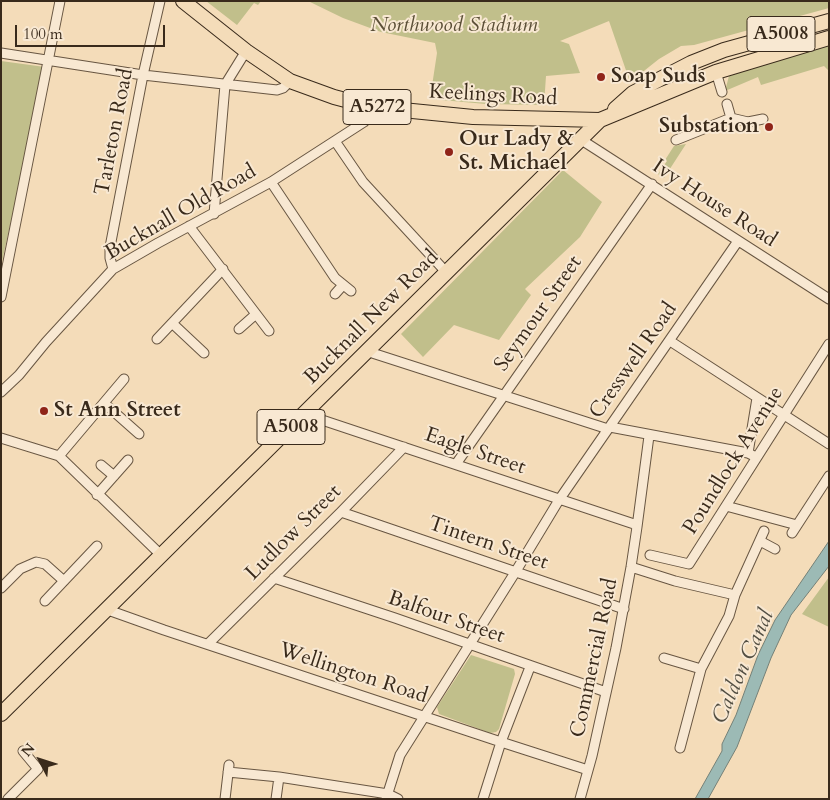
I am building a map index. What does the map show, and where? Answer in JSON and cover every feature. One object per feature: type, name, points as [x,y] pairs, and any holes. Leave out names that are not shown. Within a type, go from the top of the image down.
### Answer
[{"type":"main road","name":"Keelings Road","points":[[184,1],[246,51],[290,81],[334,97],[372,106],[473,117],[604,118]]},
{"type":"main road","name":"A5008","points":[[580,139],[633,93],[690,63],[724,50],[829,21]]},
{"type":"main road","name":"A5008","points":[[604,118],[716,72],[829,38]]},
{"type":"main road","name":"Bucknall New Road","points":[[1,714],[108,610],[580,139]]},
{"type":"street","points":[[1,297],[60,1]]},
{"type":"street","name":"Tarleton Road","points":[[113,269],[110,247],[159,2]]},
{"type":"street","points":[[214,214],[225,85],[246,51]]},
{"type":"street","points":[[1,53],[143,75],[225,85],[277,90],[283,88],[290,81]]},
{"type":"street","points":[[716,72],[722,92]]},
{"type":"street","points":[[727,104],[731,118]]},
{"type":"street","name":"Bucknall Old Road","points":[[1,392],[113,269],[271,182],[364,122],[372,106]]},
{"type":"street","points":[[676,140],[731,118],[748,122],[763,119]]},
{"type":"street","name":"Ivy House Road","points":[[580,139],[829,299]]},
{"type":"street","points":[[335,141],[363,182],[446,272]]},
{"type":"street","points":[[271,182],[335,278],[347,288],[335,294]]},
{"type":"street","name":"Seymour Street","points":[[456,464],[652,184]]},
{"type":"street","points":[[189,226],[269,331]]},
{"type":"street","name":"Cresswell Road","points":[[387,796],[400,755],[516,572],[559,500],[738,241]]},
{"type":"street","points":[[157,339],[223,269]]},
{"type":"street","points":[[239,329],[256,314]]},
{"type":"street","points":[[172,323],[204,354]]},
{"type":"street","points":[[670,341],[829,444]]},
{"type":"street","name":"Poundlock Avenue","points":[[650,555],[689,564],[726,506],[752,455],[784,415],[829,344]]},
{"type":"street","points":[[366,351],[609,428],[752,455],[758,398]]},
{"type":"street","points":[[59,456],[124,379]]},
{"type":"street","points":[[104,403],[139,434]]},
{"type":"street","name":"Eagle Street","points":[[304,414],[636,526]]},
{"type":"street","name":"Commercial Road","points":[[580,799],[606,692],[632,567],[638,508],[649,436]]},
{"type":"street","points":[[1,438],[59,456],[162,556]]},
{"type":"street","name":"Ludlow Street","points":[[208,644],[404,447]]},
{"type":"street","points":[[97,494],[128,460]]},
{"type":"street","points":[[101,465],[114,476]]},
{"type":"street","points":[[726,506],[794,529],[829,476]]},
{"type":"street","name":"Tintern Street","points":[[341,512],[624,609]]},
{"type":"street","points":[[680,748],[701,670],[729,616],[735,595],[764,531]]},
{"type":"street","points":[[760,541],[775,549]]},
{"type":"street","points":[[45,600],[97,546]]},
{"type":"street","points":[[1,588],[20,569],[36,562],[45,564],[64,581]]},
{"type":"street","points":[[632,567],[675,581],[735,595]]},
{"type":"street","name":"Balfour Street","points":[[274,578],[606,692]]},
{"type":"street","name":"Wellington Road","points":[[108,610],[588,770]]},
{"type":"street","points":[[664,658],[701,670]]},
{"type":"street","points":[[483,799],[501,742],[530,666]]},
{"type":"street","points":[[8,799],[38,769],[23,751]]},
{"type":"street","points":[[225,799],[229,768],[398,799]]},
{"type":"street","points":[[276,799],[279,777]]},
{"type":"green space","points":[[206,1],[261,1],[258,5],[254,3],[237,25]]},
{"type":"green space","name":"Northwood Stadium","points":[[308,1],[829,1],[829,8],[694,45],[681,46],[659,59],[630,82],[609,21],[560,41],[569,44],[580,73],[546,76],[544,105],[486,104],[430,99],[437,53],[435,43],[381,32],[343,18]]},
{"type":"green space","points":[[829,44],[829,71],[824,66],[761,85],[758,77],[725,91],[729,76]]},
{"type":"green space","points":[[1,61],[45,67],[1,266]]},
{"type":"green space","points":[[686,144],[664,178],[658,174],[674,146]]},
{"type":"green space","points":[[563,170],[602,202],[580,237],[525,289],[531,295],[499,340],[454,325],[423,357],[401,334]]},
{"type":"green space","points":[[829,577],[829,627],[802,614]]},
{"type":"green space","points":[[471,655],[514,669],[515,674],[499,729],[496,732],[490,733],[439,714],[437,707]]},
{"type":"water","points":[[829,541],[829,566],[791,615],[771,658],[737,747],[708,799],[695,799],[722,751],[722,744],[736,715],[758,655],[775,620]]},
{"type":"place","name":"Soap Suds","points":[[601,77]]},
{"type":"place","name":"Substation","points":[[769,127]]},
{"type":"place","name":"Our Lady & St. Michael","points":[[449,152]]},
{"type":"place","name":"St Ann Street","points":[[44,411]]},
{"type":"water label","name":"Caldon Canal","points":[[744,667]]}]
